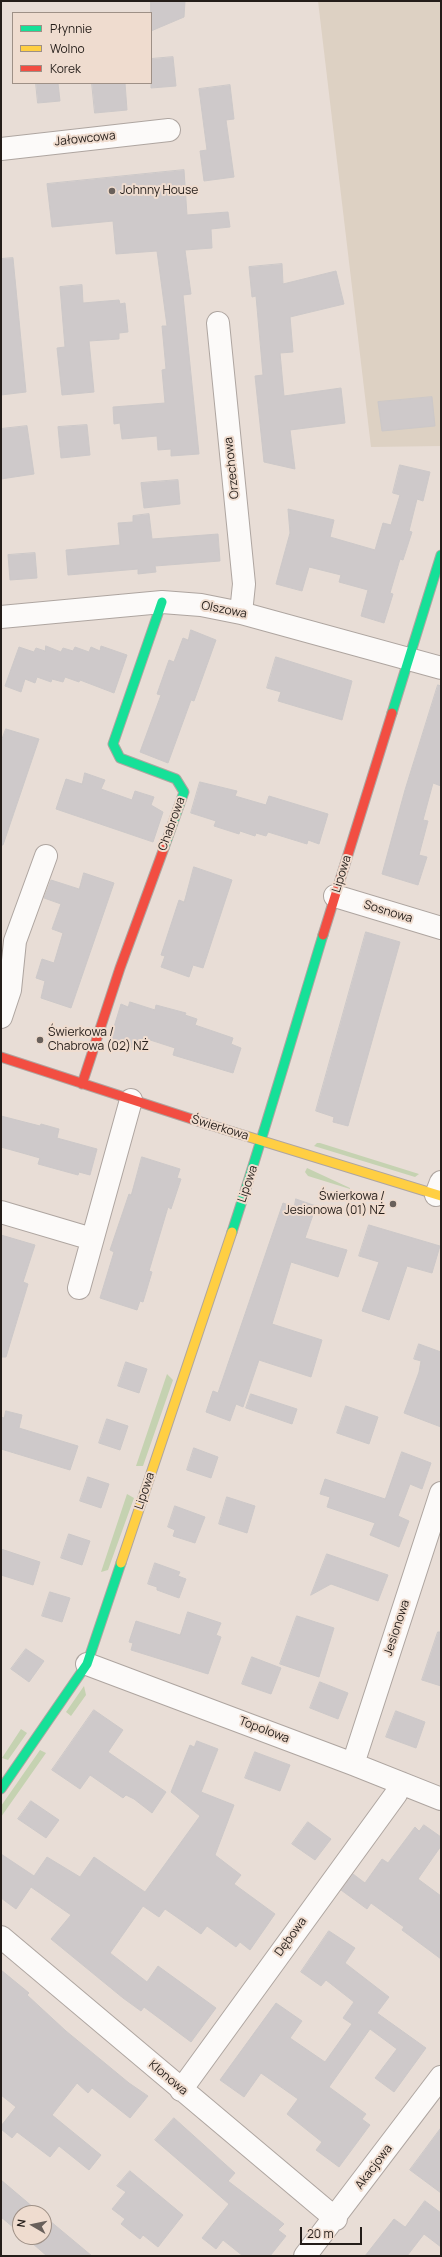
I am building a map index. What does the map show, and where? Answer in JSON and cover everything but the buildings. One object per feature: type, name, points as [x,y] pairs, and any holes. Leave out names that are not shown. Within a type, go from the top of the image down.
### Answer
[{"type":"street","name":"Jałowcowa","points":[[1,148],[168,130]]},
{"type":"street","name":"Orzechowa","points":[[218,323],[244,584],[241,613]]},
{"type":"street","name":"Lipowa","points":[[1,1788],[87,1664],[262,1141],[270,1107],[441,556]]},
{"type":"street","name":"Olszowa","points":[[1,617],[162,602],[201,605],[241,613],[441,668]]},
{"type":"street","name":"Chabrowa","points":[[82,1084],[120,968],[184,792],[176,779],[120,758],[113,744],[162,602]]},
{"type":"street","points":[[1,1017],[10,990],[15,942],[46,856]]},
{"type":"street","name":"Sosnowa","points":[[335,896],[441,928]]},
{"type":"street","name":"Świerkowa","points":[[1,1057],[262,1141],[440,1191]]},
{"type":"street","points":[[79,1288],[131,1100]]},
{"type":"street","points":[[1,1212],[92,1239]]},
{"type":"street","name":"Jesionowa","points":[[353,1764],[441,1493]]},
{"type":"street","name":"Topolowa","points":[[87,1664],[353,1764],[441,1799]]},
{"type":"street","name":"Dębowa","points":[[181,2090],[392,1799],[401,1783]]},
{"type":"street","name":"Klonowa","points":[[1,1937],[336,2219]]},
{"type":"street","name":"Akacjowa","points":[[305,2256],[336,2219],[441,2077]]},
{"type":"shaded area","points":[[318,1],[441,1],[441,446],[371,447]]},
{"type":"green space","points":[[317,1143],[419,1174],[415,1177],[314,1146]]},
{"type":"green space","points":[[307,1168],[350,1189],[308,1176],[305,1172]]},
{"type":"green space","points":[[167,1374],[173,1380],[143,1466],[136,1466]]},
{"type":"green space","points":[[127,1494],[134,1498],[108,1570],[101,1572]]},
{"type":"green space","points":[[84,1686],[86,1695],[71,1716],[66,1712]]},
{"type":"green space","points":[[21,1729],[27,1733],[8,1760],[2,1758]]},
{"type":"green space","points":[[40,1750],[46,1753],[1,1817],[1,1806]]},
{"type":"traffic: fast","points":[[392,713],[441,555]]},
{"type":"traffic: fast","points":[[162,602],[113,744],[120,758],[176,779],[184,792],[164,848]]},
{"type":"traffic: fast","points":[[232,1232],[323,935]]},
{"type":"traffic: fast","points":[[1,1789],[87,1664],[121,1563]]},
{"type":"traffic: slow","points":[[207,1124],[441,1196]]},
{"type":"traffic: slow","points":[[121,1563],[232,1232]]},
{"type":"traffic: jam","points":[[323,935],[392,713]]},
{"type":"traffic: jam","points":[[82,1084],[120,968],[164,848]]},
{"type":"traffic: jam","points":[[1,1057],[207,1124]]},
{"type":"place","name":"Johnny House","points":[[112,191]]},
{"type":"place","name":"Świerkowa / Chabrowa (02) NŻ","points":[[40,1040]]},
{"type":"place","name":"Świerkowa / Jesionowa (01) NŻ","points":[[393,1204]]}]
